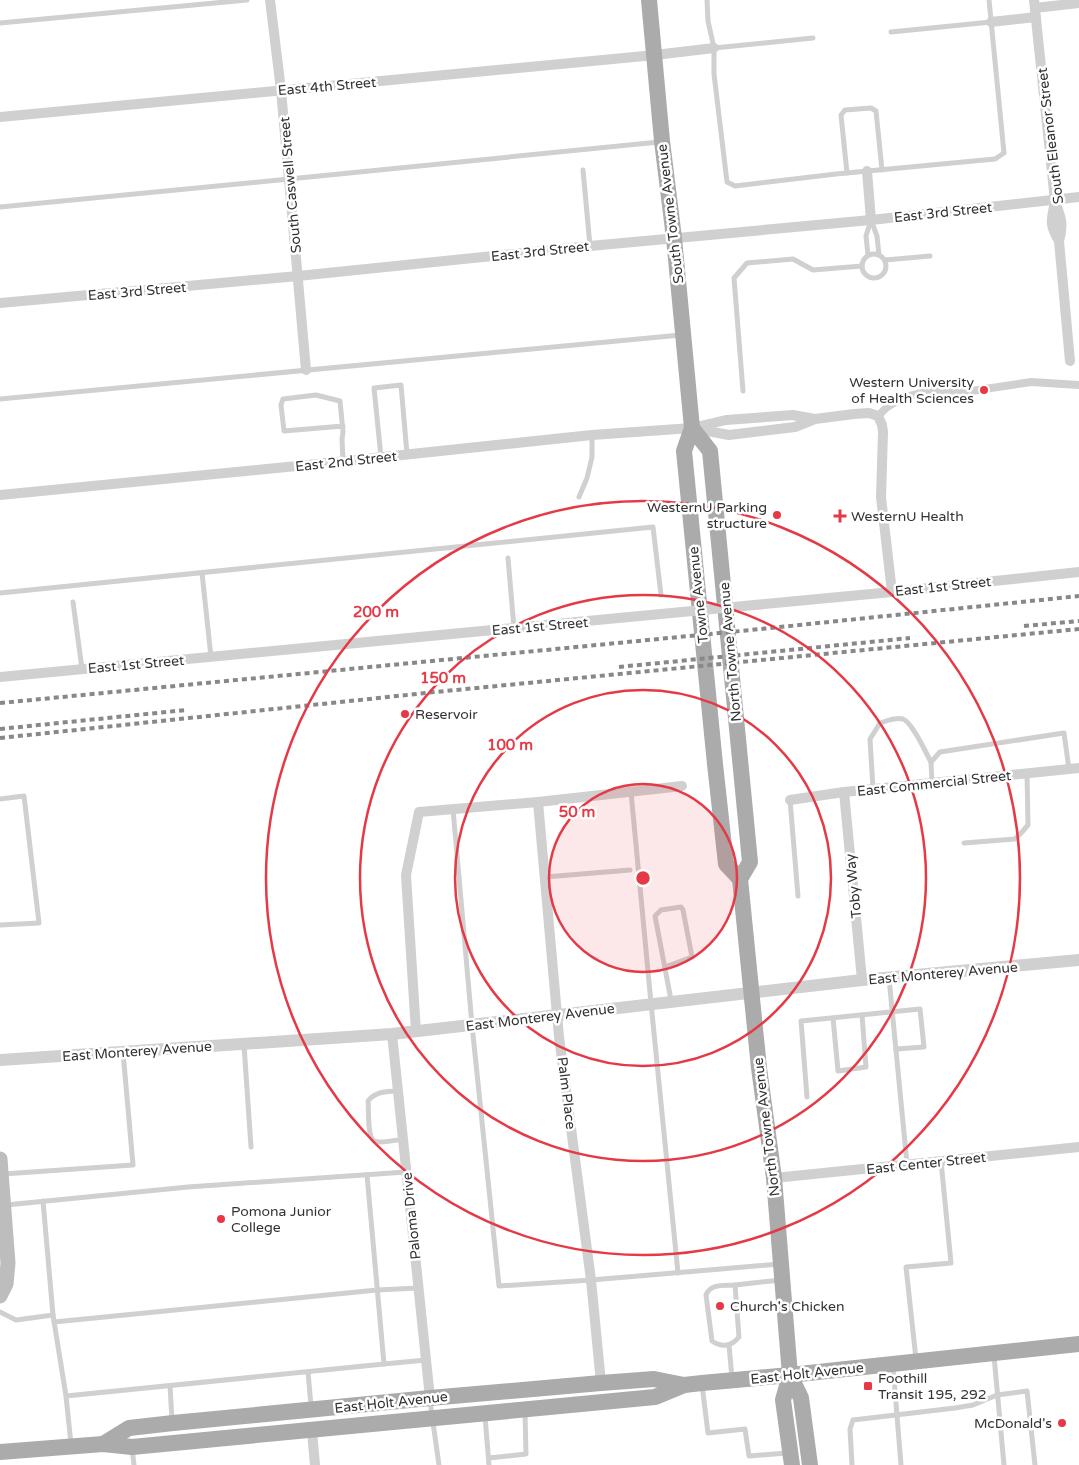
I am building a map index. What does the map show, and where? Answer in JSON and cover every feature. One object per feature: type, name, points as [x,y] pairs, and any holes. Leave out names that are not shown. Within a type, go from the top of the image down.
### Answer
[{"type":"main road","name":"South Towne Avenue","points":[[649,0],[692,428]]},
{"type":"main road","name":"Towne Avenue","points":[[692,428],[684,451],[715,764],[726,864],[740,879]]},
{"type":"main road","name":"North Towne Avenue","points":[[692,428],[710,451],[750,862],[740,879],[751,992],[774,1178],[790,1375],[801,1398],[810,1465]]},
{"type":"main road","points":[[0,1296],[6,1284],[2,1264],[3,1205],[1,1167]]},
{"type":"main road","name":"East Holt Avenue","points":[[0,1452],[103,1444],[132,1448],[525,1410],[654,1396],[684,1385],[1079,1344]]},
{"type":"main road","name":"North Towne Avenue","points":[[790,1375],[783,1400],[791,1459]]},
{"type":"main road","name":"East Holt Avenue","points":[[103,1444],[129,1428],[173,1423],[654,1379],[684,1385]]},
{"type":"street","name":"South Caswell Street","points":[[270,0],[281,90],[306,370]]},
{"type":"street","points":[[992,22],[1035,8],[1079,3]]},
{"type":"street","name":"South Eleanor Street","points":[[1035,8],[1055,201],[1051,219],[1052,230],[1059,241],[1070,361]]},
{"type":"street","name":"East 4th Street","points":[[0,117],[714,48]]},
{"type":"street","points":[[866,171],[871,220]]},
{"type":"street","name":"East 3rd Street","points":[[0,303],[871,220],[1079,197]]},
{"type":"street","points":[[892,592],[881,497],[883,432],[878,416],[887,407],[902,398],[924,392],[965,392],[1031,382],[1079,385]]},
{"type":"street","name":"East 2nd Street","points":[[0,495],[343,462],[592,435],[692,428],[726,420],[793,415],[815,419],[869,413],[878,416]]},
{"type":"street","name":"East 1st Street","points":[[0,677],[892,592],[1079,572]]},
{"type":"street","name":"East Commercial Street","points":[[790,800],[844,792],[1074,768]]},
{"type":"street","points":[[416,1032],[406,875],[419,812],[538,802],[682,786]]},
{"type":"street","name":"Toby Way","points":[[844,792],[862,980]]},
{"type":"street","name":"Palm Place","points":[[538,802],[557,1015],[591,1280],[601,1383]]},
{"type":"street","name":"East Monterey Avenue","points":[[0,1060],[416,1032],[751,992],[1079,960]]},
{"type":"street","name":"Paloma Drive","points":[[392,1034],[430,1398]]},
{"type":"street","name":"East Center Street","points":[[774,1178],[1079,1147]]},
{"type":"street","points":[[312,1431],[315,1465]]},
{"type":"lane","points":[[0,23],[246,0]]},
{"type":"lane","points":[[707,0],[708,21],[714,48],[714,74],[727,182],[735,186],[995,159],[1004,153],[989,0]]},
{"type":"lane","points":[[891,32],[992,22]]},
{"type":"lane","points":[[714,48],[813,38]]},
{"type":"lane","points":[[847,173],[841,115],[845,110],[871,108],[876,111],[882,170]]},
{"type":"lane","points":[[0,206],[662,142]]},
{"type":"lane","points":[[583,170],[590,246]]},
{"type":"lane","points":[[871,220],[877,236],[879,255]]},
{"type":"lane","points":[[868,256],[866,236],[871,220]]},
{"type":"lane","points":[[872,254],[879,255],[887,264],[885,272],[879,278],[867,276],[862,270],[865,258],[872,254]]},
{"type":"lane","points":[[885,260],[930,256]]},
{"type":"lane","points":[[743,391],[734,278],[747,263],[793,259],[813,270],[862,266]]},
{"type":"lane","points":[[0,399],[684,334]]},
{"type":"lane","points":[[381,457],[374,388],[401,385],[408,455]]},
{"type":"lane","points":[[343,426],[284,431],[282,399],[316,395],[340,400],[343,426],[343,462]]},
{"type":"lane","points":[[579,496],[587,478],[592,457],[592,435]]},
{"type":"lane","points":[[0,592],[653,527],[662,595]]},
{"type":"lane","points":[[508,558],[514,628]]},
{"type":"lane","points":[[202,573],[212,657]]},
{"type":"lane","points":[[73,602],[82,669]]},
{"type":"lane","points":[[873,789],[870,739],[880,723],[891,720],[901,719],[907,722],[922,745],[931,762],[932,783]]},
{"type":"lane","points":[[931,762],[940,752],[1064,733],[1074,768]]},
{"type":"lane","points":[[964,843],[1015,839],[1022,832],[1028,825],[1027,773]]},
{"type":"lane","points":[[631,792],[678,1273]]},
{"type":"lane","points":[[0,799],[24,796],[38,923],[0,925]]},
{"type":"lane","points":[[790,800],[798,896]]},
{"type":"lane","points":[[453,809],[472,1025],[499,1286],[678,1273],[781,1272]]},
{"type":"lane","points":[[545,877],[630,870]]},
{"type":"lane","points":[[665,967],[692,957],[683,910],[681,908],[661,910],[655,916],[665,967],[672,1001]]},
{"type":"lane","points":[[889,978],[907,1164]]},
{"type":"lane","points":[[808,1097],[802,1021],[920,1009],[924,1047],[896,1049]]},
{"type":"lane","points":[[833,1018],[838,1071],[866,1067],[862,1015]]},
{"type":"lane","points":[[244,1044],[251,1147]]},
{"type":"lane","points":[[1,1167],[133,1165],[123,1052]]},
{"type":"lane","points":[[398,1091],[379,1093],[372,1096],[368,1101],[370,1136],[374,1141],[379,1142],[403,1139]]},
{"type":"lane","points":[[916,1362],[906,1267],[951,1263],[941,1161]]},
{"type":"lane","points":[[3,1205],[188,1187],[406,1172]]},
{"type":"lane","points":[[367,1175],[384,1364]]},
{"type":"lane","points":[[43,1201],[53,1315],[66,1396],[71,1447]]},
{"type":"lane","points":[[735,1285],[739,1337],[729,1345],[718,1345],[712,1341],[706,1296],[708,1290],[712,1287],[735,1285],[781,1272]]},
{"type":"lane","points":[[54,1322],[377,1290],[418,1288]]},
{"type":"lane","points":[[0,1312],[16,1320],[53,1315]]},
{"type":"lane","points":[[729,1345],[732,1381]]},
{"type":"lane","points":[[994,1354],[1004,1465]]},
{"type":"lane","points":[[66,1396],[426,1360]]},
{"type":"lane","points":[[893,1364],[901,1465]]},
{"type":"lane","points":[[308,1372],[311,1410]]},
{"type":"lane","points":[[702,1383],[708,1433],[745,1429],[749,1456],[791,1459]]},
{"type":"lane","points":[[170,1386],[173,1423]]},
{"type":"lane","points":[[852,1465],[850,1429],[853,1420],[973,1405],[998,1395],[1027,1391],[1035,1465]]},
{"type":"lane","points":[[430,1398],[439,1465]]},
{"type":"lane","points":[[489,1458],[526,1454],[525,1410]]},
{"type":"lane","points":[[484,1413],[489,1465]]},
{"type":"lane","points":[[132,1448],[134,1465]]},
{"type":"railway","points":[[0,703],[1079,596]]},
{"type":"railway","points":[[1024,626],[1079,621]]},
{"type":"railway","points":[[0,738],[435,692],[1079,629]]},
{"type":"railway","points":[[619,667],[910,638]]},
{"type":"railway","points":[[0,729],[186,710]]},
{"type":"place","name":"Western University of Health Sciences","points":[[984,390]]},
{"type":"place","name":"WesternU Parking structure","points":[[777,515]]},
{"type":"place","name":"WesternU Health","points":[[840,516]]},
{"type":"place","name":"Reservoir","points":[[405,714]]},
{"type":"place","name":"Pomona Junior College","points":[[221,1219]]},
{"type":"place","name":"Church's Chicken","points":[[720,1306]]},
{"type":"place","name":"Foothill Transit 195, 292","points":[[868,1386]]},
{"type":"place","name":"McDonald's","points":[[1062,1423]]}]
